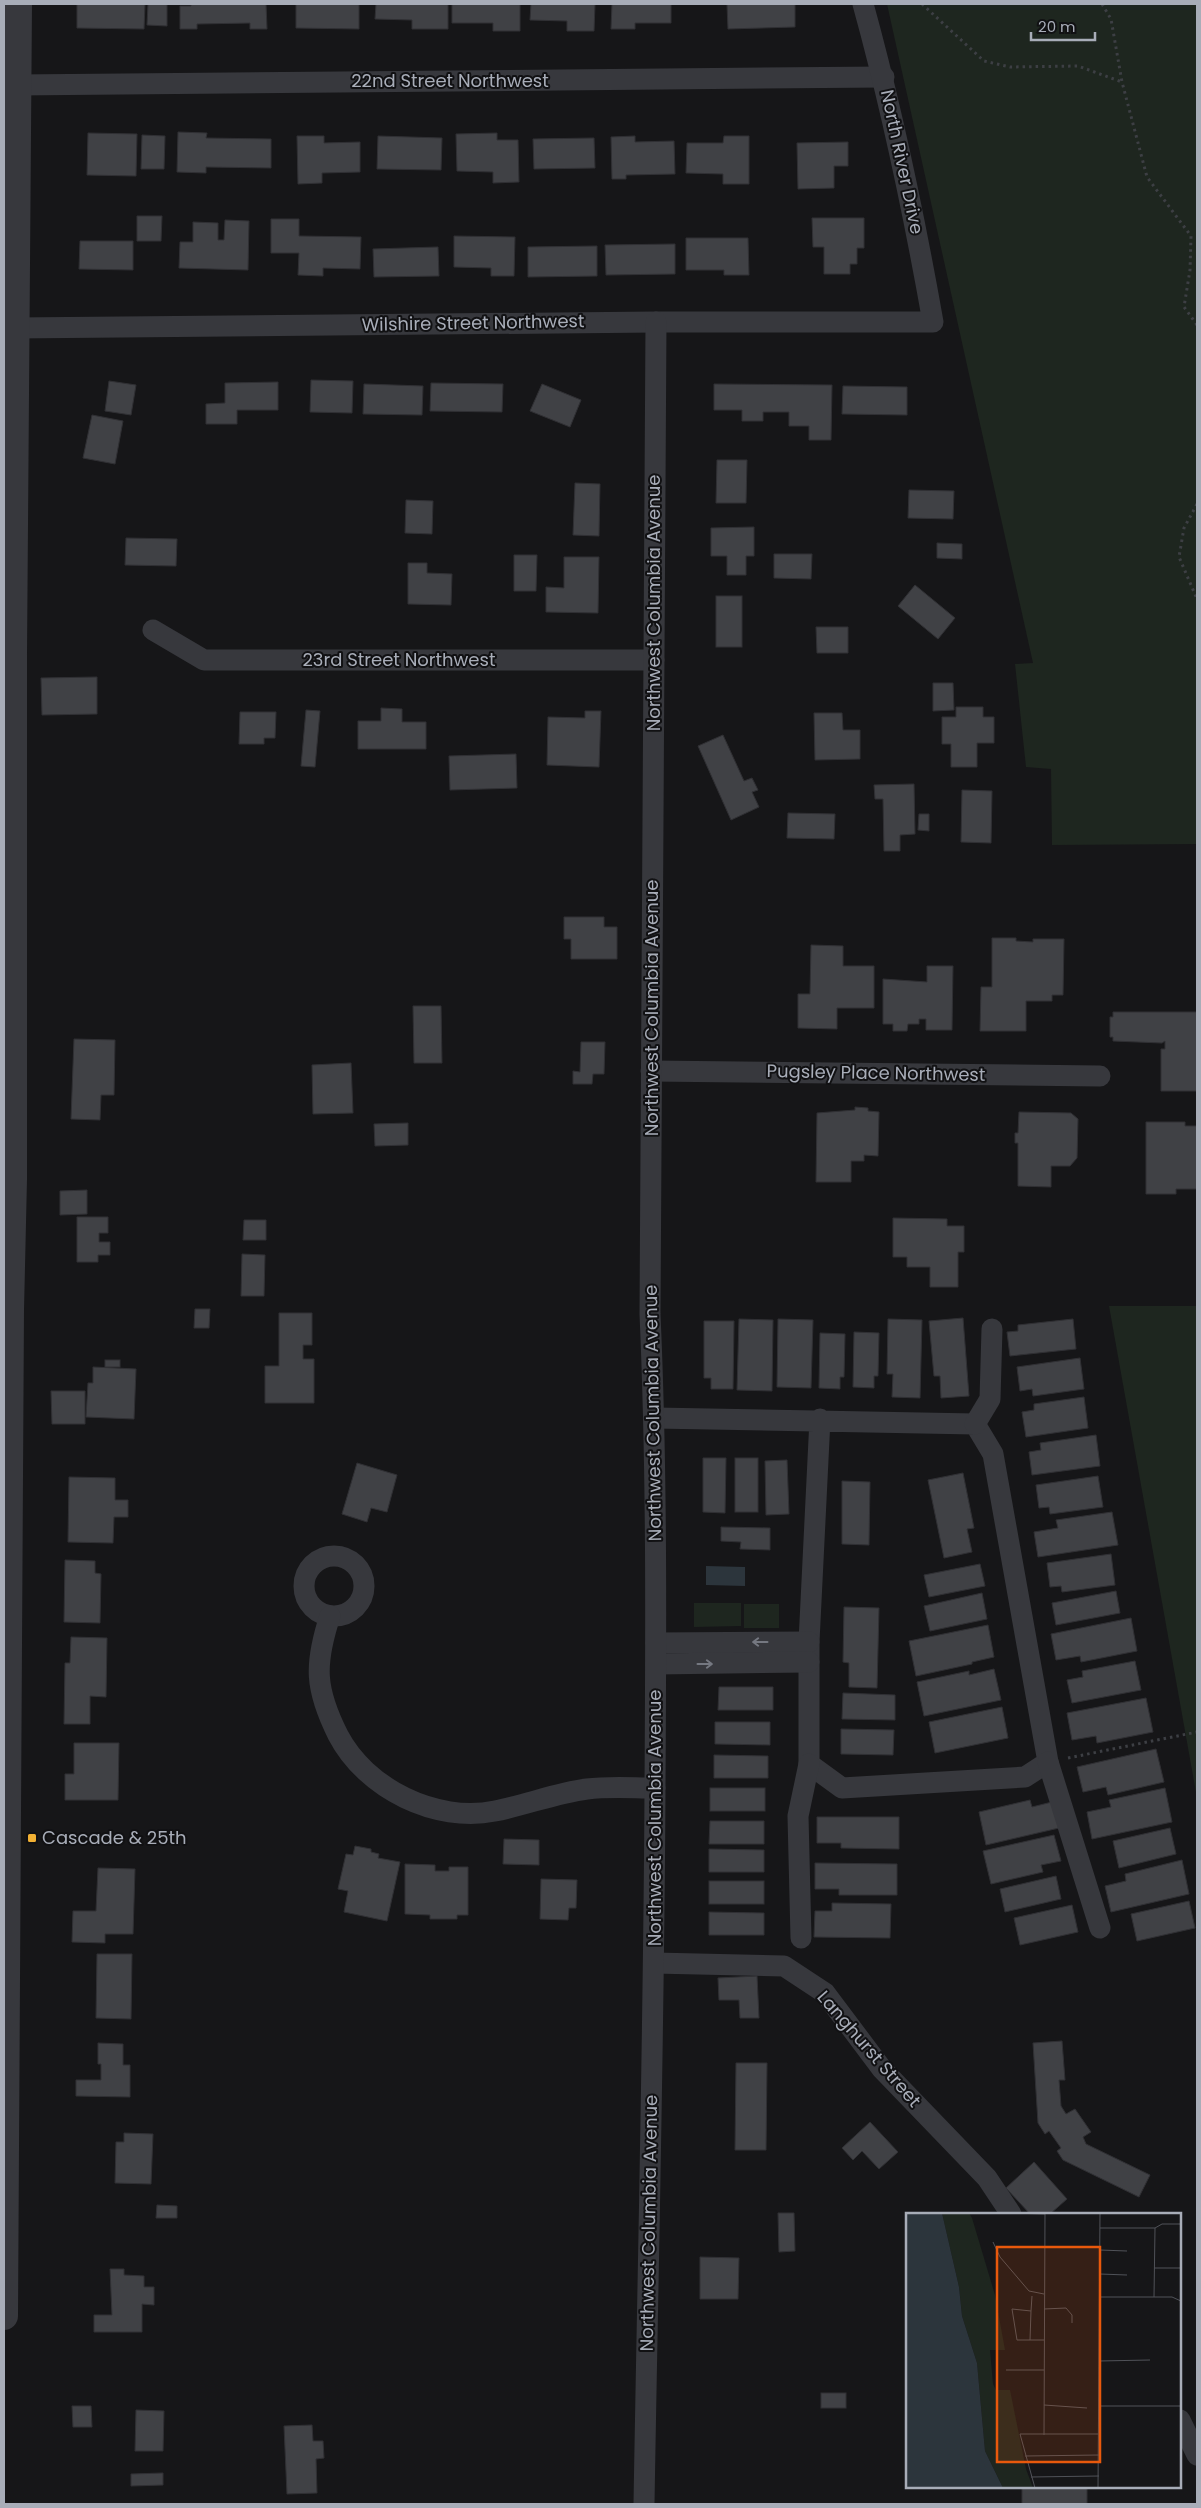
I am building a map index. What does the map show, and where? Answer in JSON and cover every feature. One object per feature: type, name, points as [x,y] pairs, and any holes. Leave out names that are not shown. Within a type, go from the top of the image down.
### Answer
[{"type":"street","points":[[4,2316],[10,1310],[8,655],[18,4]]},
{"type":"street","name":"North River Drive","points":[[863,4],[884,77],[910,196],[933,322]]},
{"type":"street","name":"22nd Street Northwest","points":[[16,84],[884,77]]},
{"type":"street","name":"Wilshire Street Northwest","points":[[14,328],[656,322],[933,322]]},
{"type":"street","name":"Northwest Columbia Avenue","points":[[644,2504],[654,1962],[656,1664],[655,1418],[650,1314],[656,322]]},
{"type":"street","name":"23rd Street Northwest","points":[[152,630],[204,660],[654,660]]},
{"type":"street","name":"Pugsley Place Northwest","points":[[651,1070],[1100,1076]]},
{"type":"street","points":[[974,1424],[990,1399],[992,1329]]},
{"type":"street","points":[[655,1418],[820,1419],[974,1424]]},
{"type":"street","points":[[801,1938],[798,1816],[809,1764],[809,1652],[820,1419]]},
{"type":"street","points":[[974,1424],[993,1454],[1048,1762],[1100,1928]]},
{"type":"street","points":[[330,1616],[321,1643],[317,1670],[324,1708],[345,1749],[372,1778],[403,1798],[444,1812],[493,1812],[588,1788],[655,1788]]},
{"type":"street","points":[[656,1643],[809,1652]]},
{"type":"street","points":[[656,1664],[809,1652]]},
{"type":"street","points":[[809,1764],[842,1788],[1024,1778],[1048,1762]]},
{"type":"street","name":"Langhurst Street","points":[[654,1962],[784,1966],[825,1993],[882,2069],[987,2178],[1010,2213]]},
{"type":"street","points":[[1181,2422],[1197,2455]]},
{"type":"path","points":[[922,4],[984,61],[1010,67],[1078,66],[1122,82]]},
{"type":"path","points":[[1102,4],[1110,19],[1122,82],[1147,177],[1191,236],[1190,270],[1184,307],[1197,325]]},
{"type":"path","points":[[1197,504],[1184,528],[1179,556],[1197,599]]},
{"type":"path","points":[[1048,1762],[1197,1732]]},
{"type":"shaded area","points":[[887,4],[1197,4],[1197,844],[1052,845],[1051,769],[1026,767],[1015,664],[1033,663]]},
{"type":"shaded area","points":[[1109,1306],[1197,1306],[1197,1798]]},
{"type":"shaded area","points":[[706,1566],[745,1567],[745,1586],[706,1585]]},
{"type":"shaded area","points":[[694,1603],[741,1603],[741,1626],[694,1627]]},
{"type":"shaded area","points":[[744,1604],[779,1604],[779,1628],[744,1628]]},
{"type":"building","points":[[77,4],[145,4],[144,29],[77,28]]},
{"type":"building","points":[[148,4],[167,4],[167,26],[147,25]]},
{"type":"building","points":[[191,4],[266,4],[267,29],[250,29],[250,23],[197,24],[197,29],[180,29],[180,6],[191,6]]},
{"type":"building","points":[[296,4],[359,4],[359,29],[296,28]]},
{"type":"building","points":[[376,4],[448,4],[448,29],[412,29],[412,20],[375,19]]},
{"type":"building","points":[[452,4],[520,4],[520,31],[493,31],[493,23],[452,23]]},
{"type":"building","points":[[531,4],[595,4],[594,31],[567,31],[567,21],[530,20]]},
{"type":"building","points":[[612,4],[671,4],[671,23],[635,23],[635,29],[611,29]]},
{"type":"building","points":[[727,4],[795,4],[795,27],[728,29]]},
{"type":"building","points":[[178,132],[207,133],[206,138],[271,139],[271,168],[206,167],[206,173],[177,172]]},
{"type":"building","points":[[88,133],[137,134],[136,176],[87,175]]},
{"type":"building","points":[[497,133],[497,140],[518,140],[519,182],[493,183],[493,172],[457,171],[456,134]]},
{"type":"building","points":[[142,135],[165,136],[164,169],[141,169]]},
{"type":"building","points":[[297,136],[324,136],[324,143],[360,142],[360,172],[322,173],[322,183],[298,184]]},
{"type":"building","points":[[378,136],[442,138],[441,170],[377,169]]},
{"type":"building","points":[[635,136],[635,142],[674,141],[675,174],[626,175],[626,179],[612,179],[611,137]]},
{"type":"building","points":[[724,136],[749,136],[749,184],[723,184],[723,174],[686,173],[687,143],[723,143]]},
{"type":"building","points":[[594,138],[595,168],[534,169],[533,139]]},
{"type":"building","points":[[848,142],[848,166],[834,166],[834,188],[798,189],[797,143]]},
{"type":"building","points":[[137,216],[162,216],[161,241],[137,241]]},
{"type":"building","points":[[812,218],[864,218],[864,248],[857,248],[857,264],[850,264],[850,274],[824,274],[824,247],[813,247]]},
{"type":"building","points":[[271,219],[299,219],[299,236],[361,237],[360,269],[323,268],[323,276],[298,275],[299,253],[271,253]]},
{"type":"building","points":[[225,220],[249,221],[248,270],[179,268],[180,242],[193,242],[193,222],[218,223],[218,240],[224,240]]},
{"type":"building","points":[[454,236],[515,237],[514,276],[491,276],[491,268],[454,267]]},
{"type":"building","points":[[686,238],[748,238],[749,275],[724,275],[724,270],[686,270]]},
{"type":"building","points":[[80,241],[133,241],[133,270],[79,269]]},
{"type":"building","points":[[675,244],[675,274],[606,275],[605,245]]},
{"type":"building","points":[[597,246],[597,276],[528,277],[528,247]]},
{"type":"building","points":[[438,247],[439,276],[374,277],[373,249]]},
{"type":"building","points":[[311,380],[353,381],[352,413],[310,412]]},
{"type":"building","points":[[109,381],[136,385],[131,415],[105,411]]},
{"type":"building","points":[[278,382],[278,410],[237,410],[237,424],[206,424],[206,404],[225,403],[225,383]]},
{"type":"building","points":[[431,383],[503,384],[502,412],[430,411]]},
{"type":"building","points":[[364,384],[423,386],[422,415],[363,414]]},
{"type":"building","points":[[542,384],[581,400],[570,427],[530,411]]},
{"type":"building","points":[[714,384],[832,385],[831,440],[809,440],[809,426],[789,426],[789,412],[763,412],[763,421],[742,421],[742,410],[714,410]]},
{"type":"building","points":[[843,386],[907,387],[907,415],[842,414]]},
{"type":"building","points":[[92,415],[123,421],[115,464],[83,458]]},
{"type":"building","points":[[717,460],[747,460],[746,503],[716,503]]},
{"type":"building","points":[[575,483],[600,484],[599,536],[573,535]]},
{"type":"building","points":[[909,490],[954,491],[953,519],[908,518]]},
{"type":"building","points":[[406,500],[433,501],[432,534],[405,533]]},
{"type":"building","points":[[754,527],[754,556],[746,556],[746,575],[727,575],[727,556],[711,556],[711,528]]},
{"type":"building","points":[[126,538],[177,539],[176,566],[125,565]]},
{"type":"building","points":[[937,543],[962,544],[962,559],[937,558]]},
{"type":"building","points":[[774,554],[812,554],[811,579],[774,578]]},
{"type":"building","points":[[514,555],[537,555],[536,591],[514,591]]},
{"type":"building","points":[[564,557],[599,557],[598,613],[546,612],[546,587],[564,588]]},
{"type":"building","points":[[408,563],[427,563],[427,573],[452,574],[451,605],[408,604]]},
{"type":"building","points":[[915,585],[955,618],[938,639],[898,606]]},
{"type":"building","points":[[716,596],[742,596],[742,647],[716,647]]},
{"type":"building","points":[[816,627],[848,627],[848,653],[817,653]]},
{"type":"building","points":[[97,677],[97,714],[42,715],[41,678]]},
{"type":"building","points":[[933,683],[953,683],[954,710],[933,711]]},
{"type":"building","points":[[956,707],[983,707],[983,717],[994,717],[994,743],[977,743],[977,767],[951,767],[951,744],[942,744],[942,717],[956,717]]},
{"type":"building","points":[[381,708],[402,709],[402,722],[426,722],[426,749],[358,749],[358,721],[381,721]]},
{"type":"building","points":[[306,710],[320,711],[315,767],[301,766]]},
{"type":"building","points":[[585,711],[601,711],[599,767],[547,765],[548,717],[585,718]]},
{"type":"building","points":[[240,712],[276,712],[275,738],[264,738],[264,744],[239,744]]},
{"type":"building","points":[[814,713],[842,713],[843,730],[860,730],[860,759],[815,760]]},
{"type":"building","points":[[723,735],[744,781],[752,778],[758,790],[752,792],[759,807],[731,820],[698,746]]},
{"type":"building","points":[[516,754],[517,788],[450,790],[449,756]]},
{"type":"building","points":[[914,784],[915,834],[900,835],[900,851],[884,851],[883,799],[875,799],[874,785]]},
{"type":"building","points":[[962,790],[992,791],[991,843],[961,842]]},
{"type":"building","points":[[788,813],[835,814],[834,839],[787,838]]},
{"type":"building","points":[[919,814],[929,814],[929,831],[918,830]]},
{"type":"building","points":[[564,917],[604,917],[604,927],[617,927],[617,959],[571,959],[571,939],[564,939]]},
{"type":"building","points":[[992,938],[1016,938],[1016,941],[1033,942],[1033,939],[1064,939],[1063,995],[1052,995],[1052,1001],[1026,1001],[1026,1031],[980,1031],[981,987],[992,987]]},
{"type":"building","points":[[811,945],[843,946],[843,966],[874,966],[874,1008],[837,1008],[837,1029],[798,1028],[798,994],[810,994]]},
{"type":"building","points":[[927,966],[953,966],[952,1030],[926,1030],[926,1019],[919,1019],[919,1024],[908,1024],[907,1031],[893,1031],[893,1024],[883,1024],[883,979],[927,982]]},
{"type":"building","points":[[413,1006],[441,1006],[442,1063],[414,1063]]},
{"type":"building","points":[[1113,1012],[1197,1012],[1197,1091],[1161,1091],[1161,1049],[1165,1049],[1165,1041],[1162,1043],[1113,1041],[1113,1037],[1110,1037],[1110,1017],[1113,1017]]},
{"type":"building","points":[[74,1039],[115,1040],[114,1095],[101,1095],[100,1120],[71,1119]]},
{"type":"building","points":[[581,1042],[605,1042],[604,1074],[593,1074],[592,1084],[573,1084],[573,1071],[580,1072]]},
{"type":"building","points":[[351,1063],[353,1113],[313,1114],[312,1065]]},
{"type":"building","points":[[855,1107],[868,1108],[868,1111],[879,1112],[878,1156],[864,1155],[864,1161],[851,1161],[851,1182],[816,1182],[817,1113],[855,1110]]},
{"type":"building","points":[[1019,1112],[1071,1113],[1078,1119],[1077,1158],[1070,1166],[1051,1166],[1051,1187],[1018,1186],[1018,1143],[1015,1143],[1015,1133],[1018,1133]]},
{"type":"building","points":[[1146,1122],[1185,1122],[1185,1126],[1197,1126],[1197,1189],[1176,1189],[1176,1194],[1146,1194]]},
{"type":"building","points":[[408,1123],[408,1145],[375,1146],[374,1124]]},
{"type":"building","points":[[87,1190],[87,1214],[60,1215],[60,1191]]},
{"type":"building","points":[[77,1217],[108,1217],[108,1233],[99,1233],[99,1242],[110,1242],[110,1255],[98,1255],[98,1262],[77,1262]]},
{"type":"building","points":[[893,1218],[947,1219],[947,1226],[964,1226],[964,1252],[958,1252],[958,1287],[930,1287],[930,1267],[907,1267],[907,1257],[893,1257]]},
{"type":"building","points":[[244,1220],[266,1220],[266,1240],[243,1240]]},
{"type":"building","points":[[242,1254],[265,1255],[264,1296],[241,1296]]},
{"type":"building","points":[[195,1309],[210,1309],[209,1328],[194,1328]]},
{"type":"building","points":[[279,1313],[312,1313],[312,1345],[303,1345],[303,1359],[314,1359],[314,1403],[265,1403],[265,1366],[279,1366]]},
{"type":"building","points":[[963,1318],[969,1396],[941,1398],[940,1376],[934,1376],[929,1321]]},
{"type":"building","points":[[739,1319],[773,1320],[772,1391],[737,1390]]},
{"type":"building","points":[[778,1319],[813,1320],[811,1388],[777,1387]]},
{"type":"building","points":[[888,1319],[922,1320],[920,1398],[892,1397],[893,1374],[887,1374]]},
{"type":"building","points":[[1073,1319],[1076,1349],[1010,1356],[1007,1332],[1018,1331],[1018,1325]]},
{"type":"building","points":[[704,1321],[734,1321],[733,1389],[711,1389],[711,1378],[704,1378]]},
{"type":"building","points":[[854,1332],[879,1333],[878,1376],[874,1376],[874,1388],[853,1387]]},
{"type":"building","points":[[820,1333],[845,1334],[844,1377],[840,1377],[840,1389],[819,1388]]},
{"type":"building","points":[[1080,1358],[1084,1389],[1033,1396],[1032,1389],[1020,1391],[1017,1367]]},
{"type":"building","points":[[105,1360],[120,1360],[120,1367],[105,1367]]},
{"type":"building","points":[[93,1367],[136,1369],[134,1419],[86,1417],[88,1383],[93,1383]]},
{"type":"building","points":[[51,1391],[85,1391],[85,1424],[52,1424]]},
{"type":"building","points":[[1084,1397],[1088,1428],[1026,1437],[1022,1412],[1034,1410],[1034,1404]]},
{"type":"building","points":[[1096,1435],[1100,1466],[1032,1475],[1029,1452],[1041,1450],[1040,1443]]},
{"type":"building","points":[[703,1458],[726,1458],[725,1513],[703,1512]]},
{"type":"building","points":[[735,1458],[758,1458],[758,1512],[735,1512]]},
{"type":"building","points":[[787,1460],[789,1514],[766,1515],[765,1461]]},
{"type":"building","points":[[357,1463],[397,1475],[387,1512],[371,1508],[367,1522],[342,1514]]},
{"type":"building","points":[[963,1473],[974,1528],[967,1529],[972,1552],[944,1558],[928,1480]]},
{"type":"building","points":[[1098,1476],[1103,1507],[1050,1514],[1049,1507],[1039,1508],[1036,1485]]},
{"type":"building","points":[[69,1477],[115,1478],[115,1500],[128,1500],[128,1517],[114,1517],[113,1543],[68,1542]]},
{"type":"building","points":[[842,1481],[870,1482],[869,1545],[842,1544]]},
{"type":"building","points":[[1112,1512],[1118,1545],[1038,1557],[1034,1532],[1058,1528],[1056,1520]]},
{"type":"building","points":[[721,1527],[770,1528],[770,1550],[740,1549],[741,1542],[721,1541]]},
{"type":"building","points":[[1111,1554],[1115,1585],[1062,1592],[1061,1586],[1050,1587],[1047,1563]]},
{"type":"building","points":[[65,1560],[95,1561],[95,1573],[101,1574],[100,1623],[64,1622]]},
{"type":"building","points":[[980,1564],[985,1586],[929,1597],[924,1575]]},
{"type":"building","points":[[1116,1591],[1120,1613],[1056,1625],[1052,1603]]},
{"type":"building","points":[[982,1593],[987,1619],[930,1631],[924,1606]]},
{"type":"building","points":[[844,1607],[879,1608],[877,1688],[849,1687],[849,1663],[843,1662]]},
{"type":"building","points":[[1131,1618],[1137,1651],[1081,1662],[1080,1656],[1056,1660],[1051,1634]]},
{"type":"building","points":[[988,1625],[994,1657],[972,1662],[972,1664],[916,1676],[909,1641]]},
{"type":"building","points":[[71,1637],[107,1638],[106,1697],[90,1696],[90,1724],[64,1724],[65,1663],[70,1663]]},
{"type":"building","points":[[1135,1661],[1141,1690],[1072,1703],[1067,1680],[1083,1677],[1082,1671]]},
{"type":"building","points":[[994,1669],[1001,1700],[924,1716],[917,1682],[969,1671],[969,1675]]},
{"type":"building","points":[[719,1687],[773,1687],[773,1710],[718,1710]]},
{"type":"building","points":[[843,1693],[895,1695],[895,1720],[842,1719]]},
{"type":"building","points":[[1146,1698],[1153,1732],[1097,1743],[1096,1736],[1072,1740],[1067,1713]]},
{"type":"building","points":[[1002,1707],[1008,1738],[935,1753],[929,1722]]},
{"type":"building","points":[[715,1722],[770,1722],[770,1745],[715,1744]]},
{"type":"building","points":[[841,1729],[894,1730],[893,1755],[841,1754]]},
{"type":"building","points":[[74,1743],[119,1743],[118,1800],[65,1800],[65,1774],[74,1774]]},
{"type":"building","points":[[1156,1749],[1164,1782],[1108,1795],[1106,1787],[1083,1792],[1077,1767]]},
{"type":"building","points":[[714,1755],[768,1756],[768,1778],[714,1778]]},
{"type":"building","points":[[710,1788],[765,1788],[765,1811],[710,1811]]},
{"type":"building","points":[[1165,1788],[1172,1822],[1092,1839],[1087,1812],[1111,1807],[1109,1800]]},
{"type":"building","points":[[1030,1800],[1032,1807],[1052,1802],[1059,1828],[986,1845],[979,1812]]},
{"type":"building","points":[[817,1817],[899,1817],[899,1849],[841,1848],[841,1843],[817,1843]]},
{"type":"building","points":[[710,1821],[764,1821],[764,1844],[709,1844]]},
{"type":"building","points":[[1170,1828],[1176,1854],[1119,1868],[1113,1841]]},
{"type":"building","points":[[1054,1835],[1061,1861],[1041,1865],[1043,1872],[991,1884],[983,1851]]},
{"type":"building","points":[[504,1839],[539,1840],[539,1865],[503,1864]]},
{"type":"building","points":[[355,1846],[371,1849],[371,1852],[379,1854],[378,1858],[400,1862],[387,1921],[344,1912],[348,1891],[338,1889],[346,1854],[353,1855]]},
{"type":"building","points":[[709,1849],[764,1850],[764,1872],[709,1872]]},
{"type":"building","points":[[1182,1860],[1189,1894],[1111,1912],[1105,1886],[1126,1881],[1125,1874]]},
{"type":"building","points":[[815,1863],[897,1864],[897,1895],[839,1895],[839,1889],[815,1889]]},
{"type":"building","points":[[405,1864],[435,1865],[435,1871],[449,1871],[449,1867],[468,1867],[468,1915],[457,1915],[457,1919],[430,1919],[430,1915],[405,1914]]},
{"type":"building","points":[[98,1868],[135,1869],[133,1934],[105,1934],[105,1943],[72,1942],[73,1911],[96,1911]]},
{"type":"building","points":[[1056,1876],[1061,1899],[1005,1912],[1000,1889]]},
{"type":"building","points":[[541,1879],[577,1880],[576,1908],[569,1908],[568,1920],[540,1919]]},
{"type":"building","points":[[709,1881],[764,1881],[764,1904],[709,1904]]},
{"type":"building","points":[[1189,1901],[1195,1928],[1137,1941],[1131,1914]]},
{"type":"building","points":[[832,1903],[891,1904],[890,1938],[814,1937],[815,1911],[832,1911]]},
{"type":"building","points":[[1072,1905],[1078,1932],[1020,1945],[1014,1918]]},
{"type":"building","points":[[709,1912],[764,1913],[764,1935],[709,1935]]},
{"type":"building","points":[[97,1954],[132,1954],[131,2019],[96,2018]]},
{"type":"building","points":[[757,1976],[759,2018],[740,2018],[739,2000],[719,2000],[718,1978]]},
{"type":"building","points":[[1062,2041],[1065,2080],[1059,2080],[1061,2106],[1066,2114],[1075,2109],[1091,2132],[1083,2137],[1086,2144],[1150,2175],[1139,2197],[1063,2160],[1057,2151],[1061,2148],[1049,2131],[1045,2134],[1038,2123],[1033,2043]]},
{"type":"building","points":[[98,2043],[123,2044],[123,2065],[130,2065],[130,2097],[76,2096],[76,2080],[101,2080],[101,2064],[98,2064]]},
{"type":"building","points":[[736,2063],[767,2063],[766,2150],[735,2150]]},
{"type":"building","points":[[870,2122],[898,2152],[879,2169],[862,2151],[853,2160],[842,2148]]},
{"type":"building","points":[[124,2133],[153,2134],[151,2184],[115,2183],[116,2142],[124,2142]]},
{"type":"building","points":[[1034,2162],[1067,2199],[1051,2213],[1029,2213],[1006,2188]]},
{"type":"building","points":[[157,2205],[177,2206],[177,2218],[156,2218]]},
{"type":"building","points":[[778,2213],[794,2213],[795,2251],[779,2252]]},
{"type":"building","points":[[700,2257],[739,2258],[738,2299],[700,2299]]},
{"type":"building","points":[[110,2269],[124,2269],[124,2275],[144,2276],[144,2287],[154,2287],[154,2305],[142,2304],[142,2332],[94,2332],[94,2315],[112,2315]]},
{"type":"building","points":[[821,2393],[846,2393],[846,2408],[821,2408]]},
{"type":"building","points":[[72,2406],[91,2406],[92,2427],[73,2427]]},
{"type":"building","points":[[136,2410],[164,2411],[163,2451],[135,2451]]},
{"type":"building","points":[[312,2425],[313,2441],[323,2441],[324,2458],[316,2459],[317,2493],[287,2494],[284,2426]]},
{"type":"building","points":[[163,2473],[163,2485],[131,2486],[131,2474]]},
{"type":"building","points":[[1022,2488],[1087,2488],[1087,2504],[1022,2504]]},
{"type":"place","name":"Cascade & 25th","points":[[32,1838]]}]
